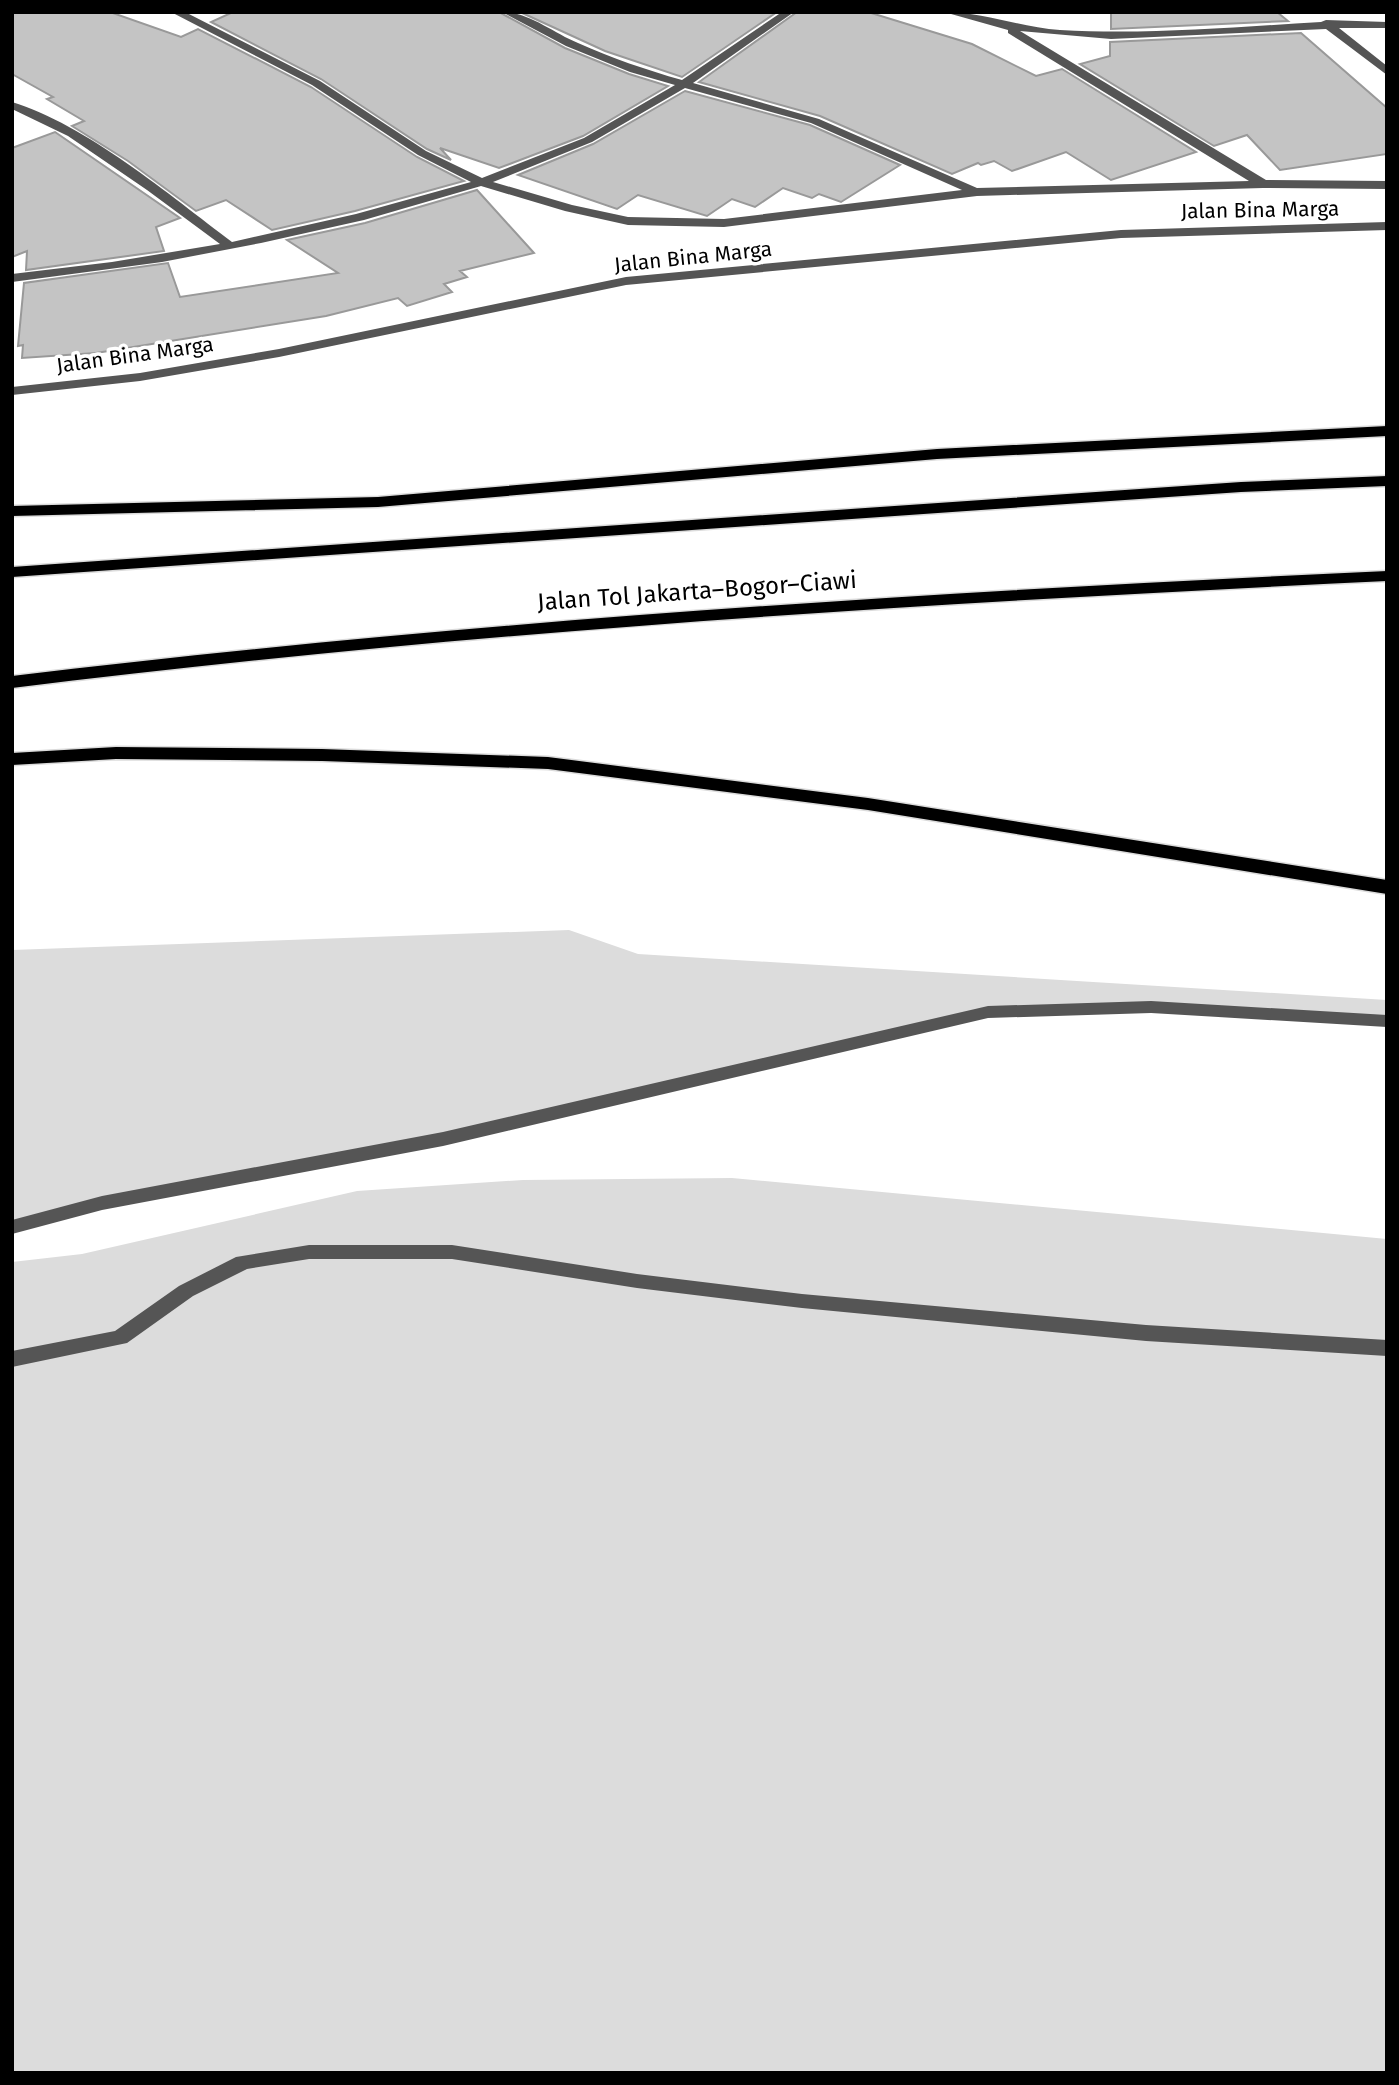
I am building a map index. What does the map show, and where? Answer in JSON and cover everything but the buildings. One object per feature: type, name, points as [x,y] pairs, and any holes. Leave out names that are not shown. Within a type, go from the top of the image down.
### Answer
[{"type":"highway","points":[[12,511],[378,502],[937,454],[1387,431]]},
{"type":"highway","points":[[12,572],[1227,488],[1387,481]]},
{"type":"highway","name":"Jalan Tol Jakarta–Bogor–Ciawi","points":[[12,682],[418,638],[736,610],[1387,576]]},
{"type":"highway","points":[[12,759],[116,753],[322,755],[548,763],[868,804],[1387,887]]},
{"type":"street","points":[[176,12],[316,83],[422,153],[483,183],[569,208],[628,221],[724,223],[977,192],[1263,184],[1387,185]]},
{"type":"street","points":[[507,12],[570,44],[634,70],[815,121],[977,192]]},
{"type":"street","points":[[12,278],[229,246],[335,224],[483,183],[587,140],[684,83],[789,12]]},
{"type":"street","points":[[949,12],[1009,29],[1079,33],[1175,34],[1325,23],[1387,25]]},
{"type":"street","points":[[1325,23],[1387,72]]},
{"type":"street","points":[[1009,29],[1263,184]]},
{"type":"street","points":[[12,105],[72,134],[152,187],[229,246]]},
{"type":"street","name":"Jalan Bina Marga","points":[[12,391],[141,377],[279,353],[626,281],[1121,233],[1387,226]]},
{"type":"street","points":[[12,1227],[102,1203],[443,1139],[988,1012],[1151,1007],[1387,1021]]},
{"type":"street","points":[[12,1359],[120,1338],[186,1291],[243,1262],[309,1252],[452,1252],[638,1281],[802,1301],[1146,1333],[1387,1348]]},
{"type":"shaded area","points":[[569,930],[638,954],[1387,1000],[1387,1021],[1142,1007],[988,1012],[443,1139],[102,1203],[12,1230],[12,950]]},
{"type":"shaded area","points":[[732,1178],[1387,1239],[1387,2073],[12,2073],[12,1262],[82,1254],[357,1191],[523,1180]]}]
